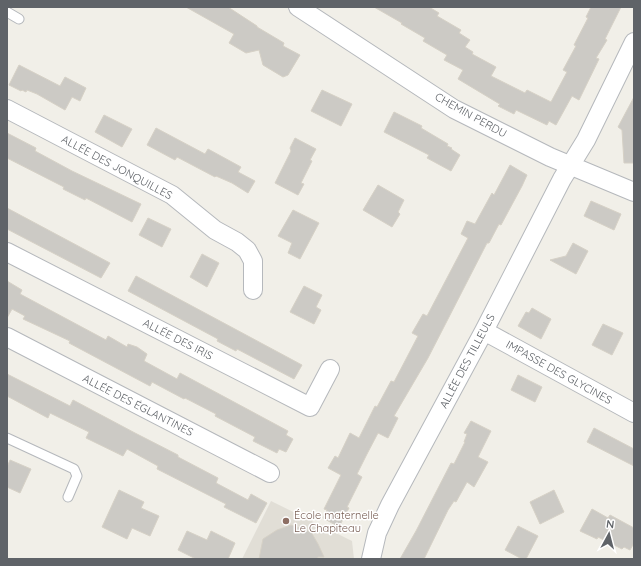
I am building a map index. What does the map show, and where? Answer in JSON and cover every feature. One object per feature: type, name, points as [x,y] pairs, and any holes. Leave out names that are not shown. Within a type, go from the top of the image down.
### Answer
[{"type":"street","name":"CHEMIN PERDU","points":[[298,7],[454,109],[550,157],[634,192]]},
{"type":"street","name":"ALLÉE DES TILLEULS","points":[[371,559],[377,533],[390,505],[484,331],[562,179],[586,140],[634,42]]},
{"type":"street","name":"ALLÉE DES JONQUILLES","points":[[7,109],[172,195],[215,230],[237,242],[247,250],[253,261],[253,290]]},
{"type":"street","name":"ALLÉE DES IRIS","points":[[7,252],[310,407],[330,368]]},
{"type":"street","name":"IMPASSE DES GLYCINES","points":[[484,331],[634,413]]},
{"type":"street","name":"ALLÉE DES ÉGLANTINES","points":[[7,337],[270,473]]},
{"type":"lane","points":[[7,12],[19,19]]},
{"type":"lane","points":[[7,438],[74,469],[77,476],[68,497]]},
{"type":"shaded area","name":"École maternelle Le Chapiteau","points":[[271,501],[352,541],[354,559],[242,559]]},
{"type":"building","points":[[186,7],[228,7],[284,43],[283,46],[300,55],[288,75],[283,77],[263,65],[259,50],[246,53],[229,43],[234,34]]},
{"type":"building","points":[[374,7],[429,7],[439,13],[437,16],[461,30],[459,33],[470,40],[465,47],[473,52],[472,54],[496,67],[491,76],[525,93],[527,90],[551,102],[567,72],[563,70],[576,46],[574,45],[588,18],[586,17],[591,7],[621,7],[605,39],[607,40],[596,58],[599,59],[579,100],[572,96],[556,125],[549,121],[547,125],[516,110],[514,114],[498,106],[500,104],[458,79],[463,70],[444,60],[447,55],[423,41],[425,38]]},
{"type":"building","points":[[19,65],[60,86],[65,77],[86,88],[80,101],[72,97],[65,110],[37,94],[27,90],[26,92],[21,91],[9,85]]},
{"type":"building","points":[[322,90],[352,104],[341,126],[311,111]]},
{"type":"building","points":[[634,97],[634,163],[624,163],[622,130],[618,127]]},
{"type":"building","points":[[394,112],[422,126],[421,128],[448,144],[447,146],[452,148],[451,149],[460,155],[451,171],[427,158],[429,155],[384,132]]},
{"type":"building","points":[[104,115],[132,129],[122,147],[95,132]]},
{"type":"building","points":[[156,128],[205,154],[208,149],[241,167],[238,172],[255,181],[248,193],[232,183],[216,176],[215,177],[177,157],[175,160],[147,145]]},
{"type":"building","points":[[7,133],[36,148],[35,151],[72,171],[141,204],[132,222],[86,198],[85,200],[63,189],[64,187],[7,158]]},
{"type":"building","points":[[295,138],[316,149],[301,183],[304,184],[298,195],[275,183],[291,151],[290,148]]},
{"type":"building","points":[[510,165],[527,175],[522,186],[501,225],[499,224],[489,243],[487,243],[428,358],[394,416],[398,418],[388,438],[378,433],[357,474],[362,477],[339,527],[323,518],[327,510],[324,509],[341,475],[328,468],[335,456],[338,458],[350,433],[359,438],[375,406],[377,407],[391,381],[394,382],[418,336],[412,333],[423,314],[427,316],[468,238],[461,234],[467,221],[475,224],[492,193],[494,195]]},
{"type":"building","points":[[378,185],[404,200],[398,212],[400,214],[392,227],[363,210]]},
{"type":"building","points":[[591,201],[621,214],[614,230],[584,216]]},
{"type":"building","points":[[7,208],[110,263],[101,278],[7,229]]},
{"type":"building","points":[[293,210],[319,223],[300,259],[288,253],[292,243],[278,236]]},
{"type":"building","points":[[148,218],[171,229],[162,247],[139,235]]},
{"type":"building","points":[[573,243],[588,251],[576,274],[550,260],[566,256]]},
{"type":"building","points":[[202,254],[219,263],[207,287],[190,277]]},
{"type":"building","points":[[136,276],[302,365],[294,379],[237,349],[236,351],[217,341],[218,339],[128,291]]},
{"type":"building","points":[[7,281],[22,290],[20,294],[106,340],[108,336],[127,347],[128,344],[137,347],[147,354],[144,361],[177,379],[180,373],[288,431],[286,435],[293,439],[286,452],[279,449],[277,453],[253,441],[255,437],[215,416],[216,414],[152,382],[150,386],[69,343],[70,341],[23,319],[25,316],[12,309],[7,318]]},
{"type":"building","points":[[304,286],[322,295],[316,307],[321,310],[314,324],[290,312]]},
{"type":"building","points":[[532,308],[551,319],[541,339],[518,326],[526,312],[529,313]]},
{"type":"building","points":[[603,324],[623,333],[612,355],[592,345]]},
{"type":"building","points":[[7,374],[70,406],[73,400],[178,455],[178,457],[218,478],[216,483],[248,500],[251,494],[267,503],[256,523],[224,507],[226,504],[157,469],[158,466],[127,449],[123,456],[86,438],[89,432],[50,413],[48,418],[7,396]]},
{"type":"building","points":[[518,375],[542,387],[535,402],[511,390]]},
{"type":"building","points":[[471,421],[491,431],[478,457],[488,462],[474,487],[467,482],[456,502],[454,501],[448,510],[424,559],[400,559],[451,463],[454,464],[465,442],[467,434],[464,433]]},
{"type":"building","points":[[594,428],[634,449],[634,466],[587,442]]},
{"type":"building","points":[[10,460],[31,469],[20,493],[7,487],[7,467]]},
{"type":"building","points":[[119,490],[144,502],[141,508],[159,516],[150,536],[132,528],[127,539],[102,527]]},
{"type":"building","points":[[554,490],[564,512],[540,524],[530,502]]},
{"type":"building","points":[[592,509],[608,518],[610,515],[634,528],[634,543],[630,550],[624,547],[622,549],[598,537],[597,539],[580,531]]},
{"type":"building","points":[[291,525],[311,532],[324,557],[318,557],[317,559],[259,559],[263,539],[277,530]]},
{"type":"building","points":[[518,526],[538,536],[526,559],[522,559],[505,550]]},
{"type":"building","points":[[187,531],[207,540],[211,531],[235,543],[228,559],[196,559],[178,550]]},
{"type":"place","name":"École maternelle Le Chapiteau","points":[[286,521]]}]
